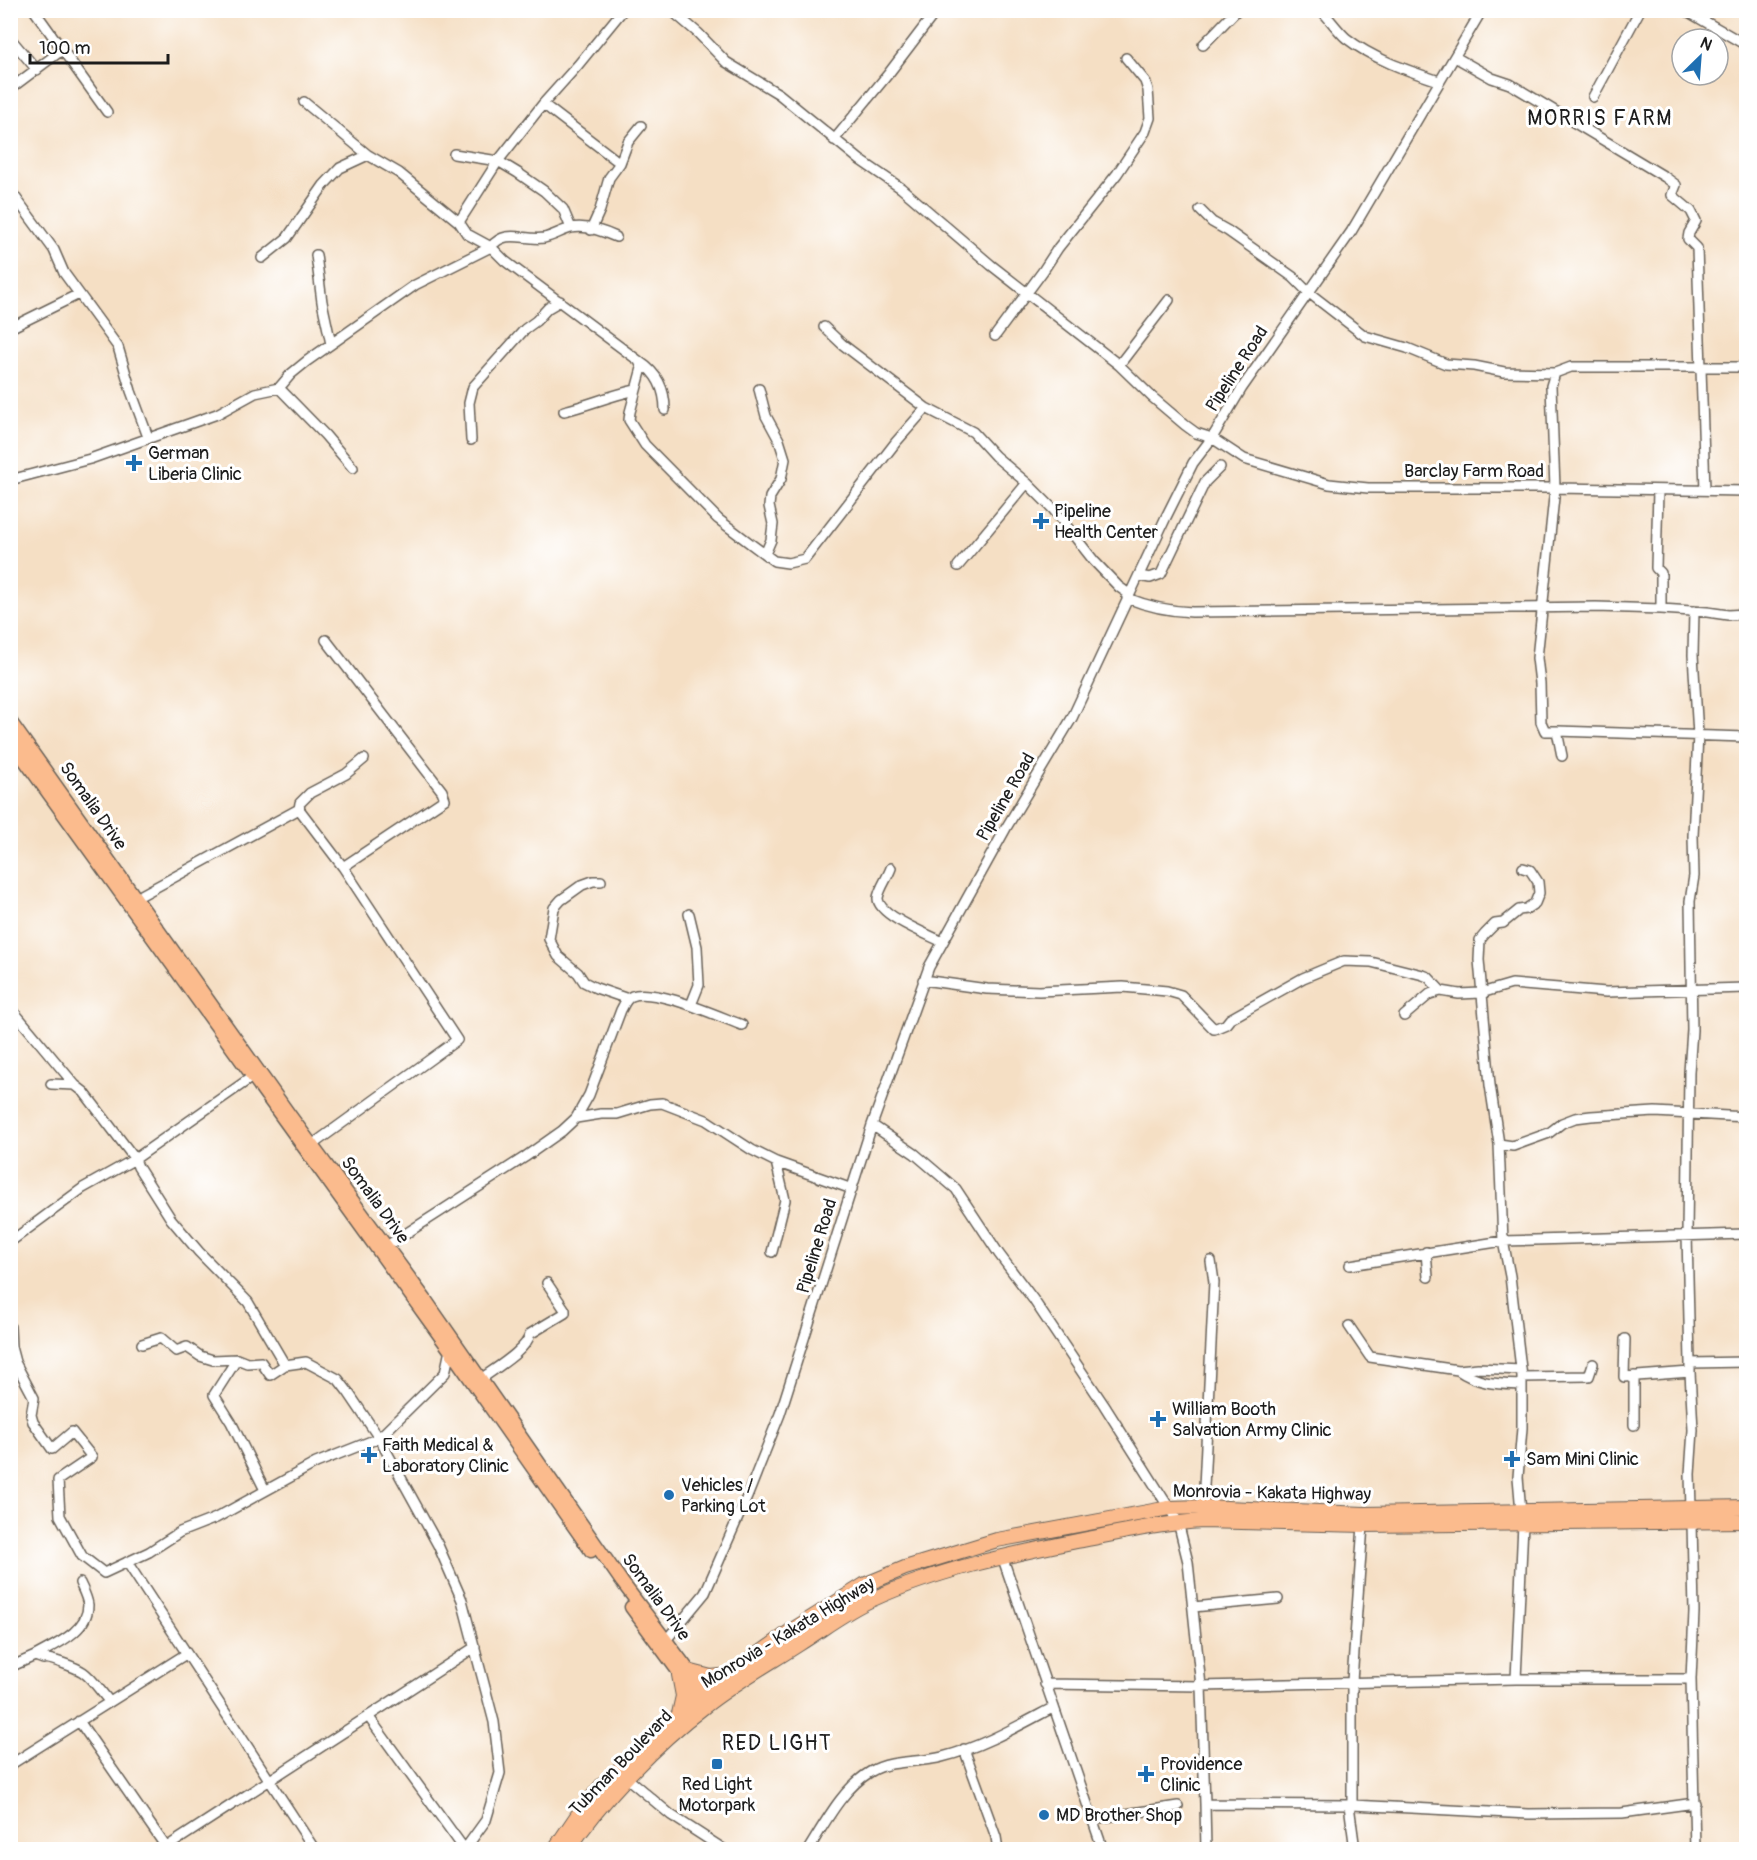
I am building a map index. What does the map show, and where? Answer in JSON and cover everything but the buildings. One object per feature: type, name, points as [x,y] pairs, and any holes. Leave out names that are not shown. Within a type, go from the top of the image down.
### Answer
[{"type":"highway","name":"Monrovia - Kakata Highway","points":[[704,1699],[792,1630],[864,1584],[905,1568],[997,1540],[1169,1508],[1203,1507],[1522,1518]]},
{"type":"highway","name":"Monrovia - Kakata Highway","points":[[1692,1516],[1746,1507]]},
{"type":"highway","name":"Monrovia - Kakata Highway","points":[[704,1699],[871,1600],[911,1584],[1002,1556],[1178,1522],[1363,1525],[1522,1518],[1692,1516],[1746,1521]]},
{"type":"highway","points":[[679,1714],[684,1673],[711,1677],[732,1675]]},
{"type":"highway","name":"Tubman Boulevard","points":[[554,1850],[602,1785],[679,1714],[704,1699]]},
{"type":"highway","name":"Tubman Boulevard","points":[[568,1850],[586,1822],[704,1699]]},
{"type":"main road","name":"Somalia Drive","points":[[10,721],[312,1145],[548,1491],[663,1643]]},
{"type":"main road","name":"Somalia Drive","points":[[10,740],[252,1077],[481,1379],[704,1699]]},
{"type":"street","points":[[34,10],[107,112]]},
{"type":"street","points":[[459,222],[498,161],[623,10]]},
{"type":"street","name":"Barclay Farm Road","points":[[670,10],[698,33],[726,62],[779,94],[834,140],[901,188],[991,266],[1119,365],[1185,425],[1196,433],[1212,438],[1244,459],[1329,484],[1368,488],[1746,490]]},
{"type":"street","points":[[834,140],[937,10]]},
{"type":"street","points":[[1203,45],[1237,10]]},
{"type":"street","points":[[1321,10],[1344,36],[1369,53],[1439,81]]},
{"type":"street","name":"Pipeline Road","points":[[663,1643],[705,1593],[780,1414],[872,1125],[923,980],[1006,828],[1072,718],[1193,463],[1212,438],[1242,388],[1351,232],[1482,10]]},
{"type":"street","points":[[1593,97],[1640,10]]},
{"type":"street","points":[[1685,10],[1746,45]]},
{"type":"street","points":[[10,38],[37,70]]},
{"type":"street","points":[[10,89],[62,50]]},
{"type":"street","points":[[1455,57],[1492,78],[1510,84],[1570,122],[1640,161],[1676,186],[1672,195],[1691,211],[1696,220],[1688,239],[1696,248],[1706,490]]},
{"type":"street","points":[[995,336],[1058,248],[1117,174],[1145,132],[1150,118],[1148,90],[1145,81],[1126,58]]},
{"type":"street","points":[[303,102],[368,155],[399,172],[459,222],[467,234],[491,247],[505,261],[639,361],[655,375],[661,385],[666,410]]},
{"type":"street","points":[[543,104],[621,163]]},
{"type":"street","points":[[591,230],[600,210],[609,178],[621,163],[628,142],[641,126]]},
{"type":"street","points":[[454,154],[498,161],[544,191],[563,209],[571,228]]},
{"type":"street","points":[[262,258],[287,238],[324,185],[340,168],[368,155]]},
{"type":"street","points":[[10,190],[54,250],[64,273],[118,347],[148,437]]},
{"type":"street","points":[[1200,210],[1212,222],[1279,266],[1308,292],[1365,336],[1407,348],[1446,364],[1474,366],[1504,372],[1555,373],[1571,368],[1746,367]]},
{"type":"street","points":[[10,480],[90,459],[217,414],[255,393],[279,388],[291,374],[414,285],[491,247],[496,241],[506,236],[543,238],[571,228],[604,231],[616,237]]},
{"type":"street","points":[[316,255],[322,302],[331,344]]},
{"type":"street","points":[[10,328],[79,294]]},
{"type":"street","points":[[1119,365],[1169,300]]},
{"type":"street","points":[[471,440],[469,403],[474,387],[525,329],[548,308],[560,301]]},
{"type":"street","points":[[824,327],[926,408],[973,432],[995,456],[1053,509],[1094,561],[1128,596],[1149,607],[1192,612],[1286,609],[1357,611],[1596,607],[1661,609],[1728,615],[1746,614]]},
{"type":"street","points":[[639,361],[642,368],[630,420],[645,445],[718,519],[774,561],[788,563],[805,559],[896,442],[926,408]]},
{"type":"street","points":[[1555,373],[1551,386],[1555,488],[1537,658],[1541,723],[1545,731],[1746,737]]},
{"type":"street","points":[[279,388],[325,435],[353,468]]},
{"type":"street","points":[[759,389],[766,416],[779,440],[785,459],[781,479],[771,497],[773,524],[771,540],[765,554]]},
{"type":"street","points":[[564,411],[587,406],[609,395],[636,390]]},
{"type":"street","points":[[1139,576],[1150,578],[1161,574],[1205,482],[1220,467]]},
{"type":"street","points":[[958,566],[1027,483]]},
{"type":"street","points":[[1658,490],[1656,568],[1661,573],[1661,609]]},
{"type":"street","points":[[1694,611],[1693,655],[1698,735],[1693,837],[1694,876],[1690,901],[1692,989],[1687,1234],[1694,1430],[1690,1473],[1694,1612],[1691,1679],[1695,1850]]},
{"type":"street","points":[[326,640],[442,791],[445,799],[343,867]]},
{"type":"street","points":[[1557,731],[1562,756]]},
{"type":"street","points":[[312,1145],[456,1040],[343,867],[299,809],[300,802],[310,793],[346,774],[364,759]]},
{"type":"street","points":[[136,898],[299,809]]},
{"type":"street","points":[[891,868],[878,897],[878,903],[886,913],[943,942]]},
{"type":"street","points":[[1516,1678],[1522,1518],[1518,1477],[1522,1428],[1521,1377],[1510,1276],[1503,1241],[1499,1144],[1490,1085],[1481,993],[1480,940],[1495,924],[1503,922],[1519,910],[1526,909],[1534,903],[1539,893],[1538,882],[1530,870],[1523,868]]},
{"type":"street","points":[[601,881],[582,885],[561,900],[554,908],[549,939],[558,956],[578,973],[584,982],[628,999]]},
{"type":"street","points":[[689,914],[697,947],[699,985],[691,1005]]},
{"type":"street","points":[[923,980],[987,989],[1039,991],[1122,987],[1167,991],[1181,995],[1214,1029],[1303,978],[1344,961],[1371,962],[1423,975],[1428,977],[1440,991]]},
{"type":"street","points":[[1404,1016],[1430,994],[1440,991],[1481,993],[1512,984],[1606,992],[1746,988]]},
{"type":"street","points":[[382,1249],[525,1157],[562,1131],[576,1118],[589,1095],[621,1011],[633,995],[651,995],[691,1005],[742,1025]]},
{"type":"street","points":[[10,1007],[75,1085],[84,1092],[135,1159],[171,1219],[199,1252],[248,1302],[285,1365]]},
{"type":"street","points":[[10,1242],[83,1188],[135,1159],[252,1077]]},
{"type":"street","points":[[51,1084],[75,1085]]},
{"type":"street","points":[[576,1118],[617,1114],[650,1104],[662,1103],[706,1120],[752,1150],[776,1162],[852,1189]]},
{"type":"street","points":[[1499,1144],[1513,1146],[1549,1133],[1569,1121],[1591,1116],[1655,1112],[1746,1117]]},
{"type":"street","points":[[872,1125],[915,1154],[956,1189],[1098,1395],[1178,1522],[1188,1562],[1201,1686],[1206,1850]]},
{"type":"street","points":[[772,1252],[785,1200],[776,1162]]},
{"type":"street","points":[[1350,1265],[1503,1241],[1746,1234]]},
{"type":"street","points":[[1426,1252],[1428,1277]]},
{"type":"street","points":[[1203,1507],[1214,1282],[1211,1261]]},
{"type":"street","points":[[481,1379],[522,1348],[529,1340],[530,1334],[565,1313],[547,1283]]},
{"type":"street","points":[[1349,1326],[1370,1357],[1458,1370],[1478,1368],[1521,1377]]},
{"type":"street","points":[[10,1327],[11,1347],[15,1362],[34,1398],[30,1415],[33,1422],[52,1449],[72,1432],[92,1457],[58,1480],[60,1516],[82,1556],[104,1573],[149,1552],[180,1532],[216,1518],[316,1463],[379,1438],[445,1372],[450,1350]]},
{"type":"street","points":[[142,1344],[161,1338],[176,1351],[187,1347],[200,1356],[213,1360],[237,1359],[247,1363],[261,1362],[270,1375],[285,1365],[306,1362],[338,1379],[379,1438],[438,1545],[462,1600],[494,1722],[500,1773],[486,1820],[465,1849],[368,1716]]},
{"type":"street","points":[[1625,1339],[1624,1377],[1746,1362]]},
{"type":"street","points":[[237,1359],[214,1395],[231,1422],[265,1490]]},
{"type":"street","points":[[1458,1370],[1469,1378],[1490,1384],[1521,1377],[1589,1376],[1593,1364]]},
{"type":"street","points":[[1634,1376],[1634,1425]]},
{"type":"street","points":[[1355,1850],[1350,1805],[1352,1682],[1363,1525]]},
{"type":"street","points":[[1002,1556],[1103,1850]]},
{"type":"street","points":[[127,1562],[315,1850]]},
{"type":"street","points":[[10,1667],[35,1656],[74,1633],[86,1615],[88,1607],[80,1583]]},
{"type":"street","points":[[1193,1607],[1278,1599]]},
{"type":"street","points":[[79,1720],[164,1848],[475,1647]]},
{"type":"street","points":[[10,1765],[186,1654]]},
{"type":"street","points":[[35,1656],[55,1659],[82,1672],[109,1701]]},
{"type":"street","points":[[1046,1684],[1201,1686],[1516,1678],[1691,1679]]},
{"type":"street","points":[[808,1850],[839,1802],[856,1783],[870,1772],[883,1766],[941,1757],[996,1738],[1054,1707]]},
{"type":"street","points":[[964,1749],[996,1837],[998,1850]]},
{"type":"street","points":[[627,1778],[671,1815],[725,1850]]},
{"type":"street","points":[[1204,1804],[1350,1805],[1529,1814],[1622,1813],[1695,1803]]},
{"type":"street","points":[[1093,1819],[1178,1806]]},
{"type":"place","name":"German Liberia Clinic","points":[[134,463]]},
{"type":"place","name":"Pipeline Health Center","points":[[1041,521]]},
{"type":"place","name":"William Booth Salvation Army Clinic","points":[[1158,1419]]},
{"type":"place","name":"Faith Medical & Laboratory Clinic","points":[[369,1455]]},
{"type":"place","name":"Sam Mini Clinic","points":[[1512,1459]]},
{"type":"place","name":"Vehicles / Parking Lot","points":[[669,1495]]},
{"type":"place","name":"Red Light Motorpark","points":[[717,1764]]},
{"type":"place","name":"Providence Clinic","points":[[1146,1774]]},
{"type":"place","name":"MD Brother Shop","points":[[1044,1815]]},
{"type":"district","name":"MORRIS FARM","points":[[1600,118]]},
{"type":"district","name":"RED LIGHT","points":[[777,1743]]}]
